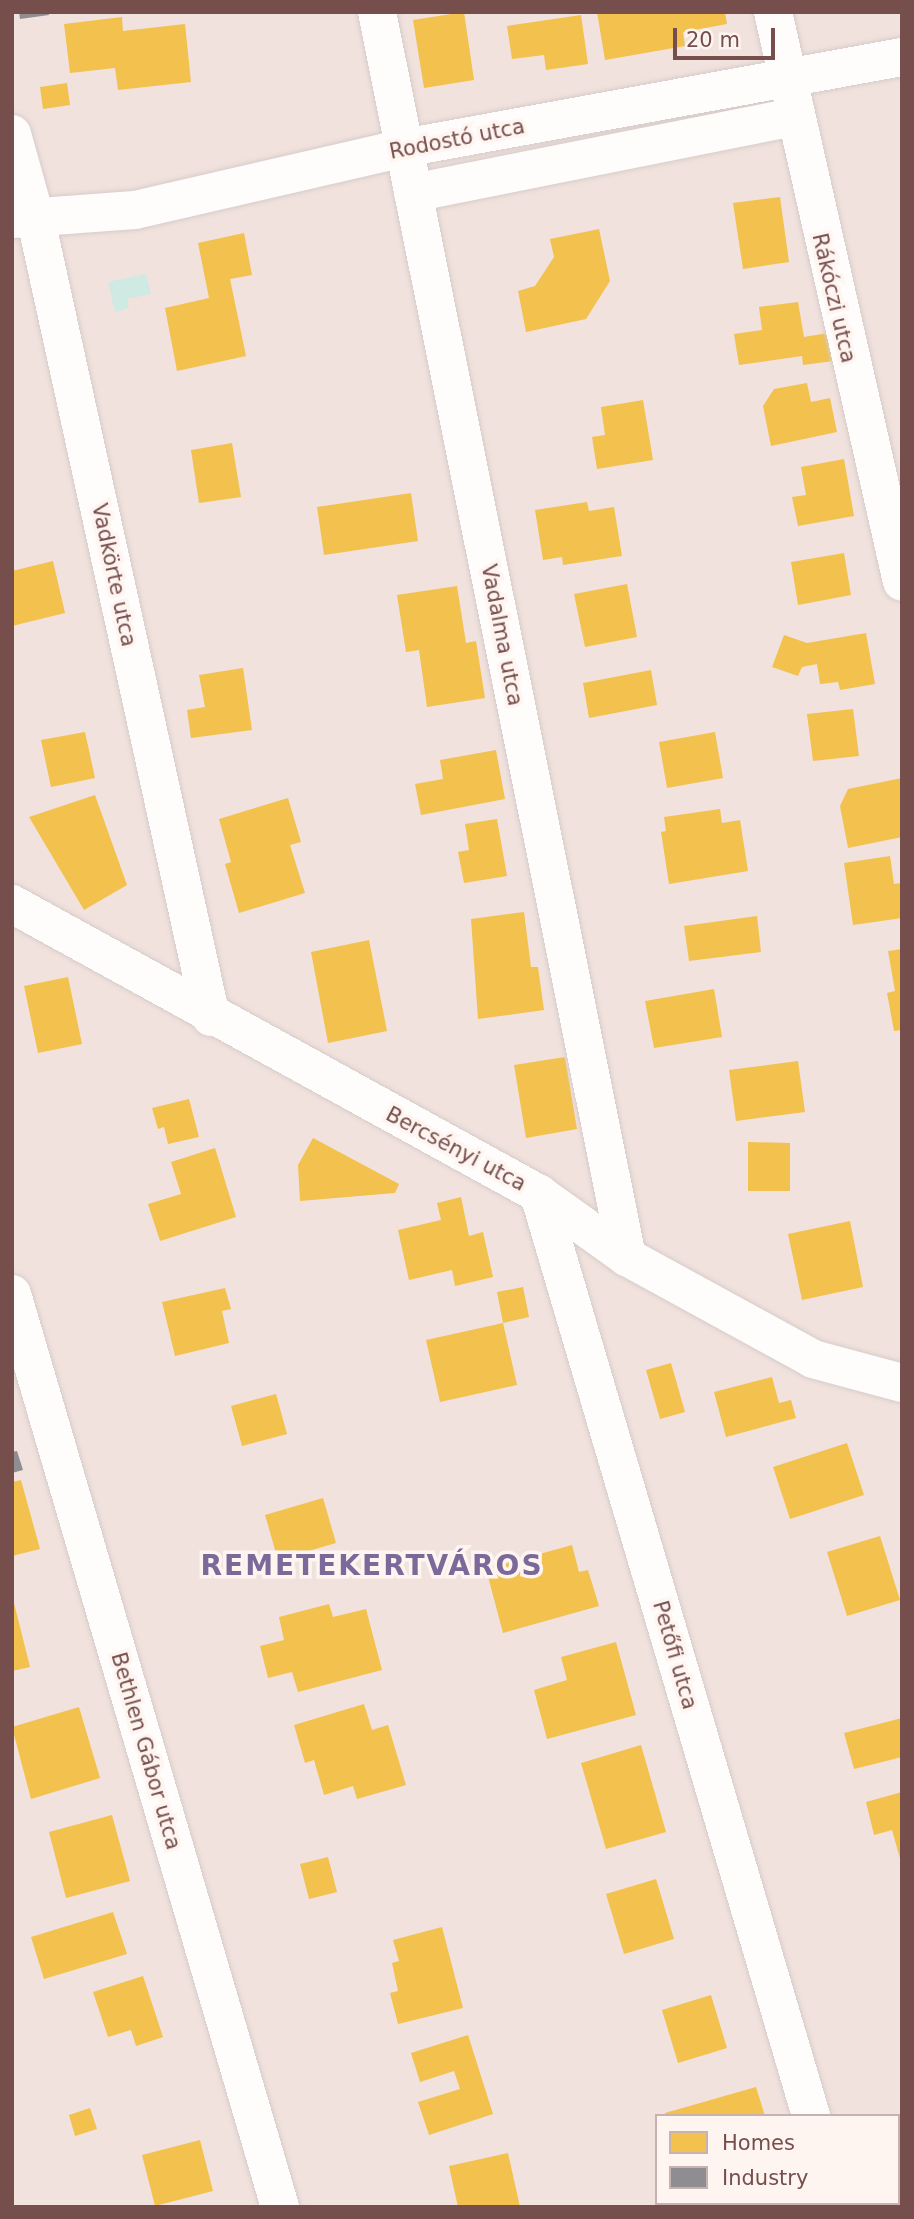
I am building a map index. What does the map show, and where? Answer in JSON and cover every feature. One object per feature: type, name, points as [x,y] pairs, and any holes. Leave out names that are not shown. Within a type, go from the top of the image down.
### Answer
[{"type":"street","name":"Vadalma utca","points":[[377,12],[627,1257]]},
{"type":"street","name":"Rákóczi utca","points":[[773,12],[794,117],[902,582]]},
{"type":"street","name":"Rodostó utca","points":[[24,220],[135,210],[404,148],[785,75],[902,57]]},
{"type":"street","name":"Rodostó utca","points":[[413,193],[794,117]]},
{"type":"street","name":"Vadkörte utca","points":[[12,134],[24,220],[211,1017]]},
{"type":"street","name":"Bercsényi utca","points":[[12,904],[211,1017],[539,1194],[627,1257],[813,1359],[902,1383]]},
{"type":"street","name":"Petőfi utca","points":[[539,1194],[810,2114]]},
{"type":"street","name":"Bethlen Gábor utca","points":[[12,1294],[279,2207]]},
{"type":"shaded area","points":[[12,12],[902,12],[902,2207],[12,2207]]},
{"type":"water","points":[[146,274],[151,294],[127,299],[129,308],[115,312],[108,282]]},
{"type":"building: Homes","points":[[464,12],[474,80],[424,88],[413,20]]},
{"type":"building: Homes","points":[[597,12],[725,12],[727,24],[683,32],[685,46],[605,60]]},
{"type":"building: Homes","points":[[581,15],[588,64],[546,70],[544,55],[512,59],[507,26]]},
{"type":"building: Homes","points":[[122,17],[123,31],[185,24],[191,82],[118,90],[115,68],[70,73],[64,24]]},
{"type":"building: Homes","points":[[67,83],[70,105],[43,109],[40,87]]},
{"type":"building: Homes","points":[[780,197],[789,262],[743,269],[733,203]]},
{"type":"building: Homes","points":[[599,229],[610,281],[586,319],[526,332],[518,291],[535,286],[554,257],[550,239]]},
{"type":"building: Homes","points":[[244,233],[252,275],[230,279],[246,356],[177,371],[165,308],[209,298],[198,243]]},
{"type":"building: Homes","points":[[798,302],[804,337],[828,333],[833,361],[803,365],[802,356],[739,365],[734,334],[762,330],[759,307]]},
{"type":"building: Homes","points":[[807,383],[811,402],[830,398],[837,432],[771,446],[763,406],[774,389]]},
{"type":"building: Homes","points":[[643,400],[653,460],[597,469],[592,437],[605,435],[601,407]]},
{"type":"building: Homes","points":[[232,443],[241,497],[199,503],[191,450]]},
{"type":"building: Homes","points":[[844,459],[854,516],[798,526],[792,497],[806,495],[801,467]]},
{"type":"building: Homes","points":[[411,493],[418,541],[324,555],[317,507]]},
{"type":"building: Homes","points":[[587,502],[589,511],[614,507],[622,556],[563,565],[562,557],[543,560],[535,510]]},
{"type":"building: Homes","points":[[844,553],[851,595],[798,605],[791,562]]},
{"type":"building: Homes","points":[[53,561],[65,613],[12,626],[12,571]]},
{"type":"building: Homes","points":[[627,584],[637,637],[585,647],[574,594]]},
{"type":"building: Homes","points":[[457,586],[466,643],[476,641],[485,698],[427,707],[419,650],[406,652],[397,595]]},
{"type":"building: Homes","points":[[866,633],[875,684],[840,690],[838,682],[820,684],[817,664],[802,667],[798,676],[772,667],[784,635],[807,643]]},
{"type":"building: Homes","points":[[243,668],[252,730],[191,738],[187,710],[205,707],[199,675]]},
{"type":"building: Homes","points":[[651,670],[657,705],[589,718],[583,683]]},
{"type":"building: Homes","points":[[853,709],[859,756],[813,761],[807,714]]},
{"type":"building: Homes","points":[[85,732],[95,778],[51,787],[41,740]]},
{"type":"building: Homes","points":[[715,732],[723,778],[667,788],[659,742]]},
{"type":"building: Homes","points":[[496,750],[505,799],[421,815],[415,784],[443,779],[440,760]]},
{"type":"building: Homes","points":[[902,778],[902,837],[848,848],[840,806],[848,789]]},
{"type":"building: Homes","points":[[95,795],[127,885],[84,910],[29,817]]},
{"type":"building: Homes","points":[[288,798],[301,842],[290,845],[305,893],[239,913],[225,864],[231,862],[219,819]]},
{"type":"building: Homes","points":[[720,809],[722,823],[740,820],[748,871],[669,884],[661,832],[666,831],[664,817]]},
{"type":"building: Homes","points":[[497,819],[507,876],[464,883],[458,852],[469,850],[465,824]]},
{"type":"building: Homes","points":[[890,856],[894,884],[902,883],[902,918],[853,925],[844,863]]},
{"type":"building: Homes","points":[[524,912],[531,967],[538,967],[544,1010],[478,1019],[471,919]]},
{"type":"building: Homes","points":[[757,916],[761,952],[689,961],[684,926]]},
{"type":"building: Homes","points":[[369,940],[387,1031],[328,1043],[311,952]]},
{"type":"building: Homes","points":[[902,949],[902,1030],[894,1031],[887,993],[895,991],[888,951]]},
{"type":"building: Homes","points":[[68,977],[82,1044],[38,1053],[24,986]]},
{"type":"building: Homes","points":[[714,989],[722,1037],[654,1048],[645,1001]]},
{"type":"building: Homes","points":[[565,1057],[577,1129],[526,1138],[514,1065]]},
{"type":"building: Homes","points":[[798,1061],[805,1112],[736,1121],[729,1070]]},
{"type":"building: Homes","points":[[189,1099],[199,1137],[168,1144],[164,1127],[158,1129],[152,1108]]},
{"type":"building: Homes","points":[[313,1138],[399,1184],[395,1193],[300,1201],[298,1165]]},
{"type":"building: Homes","points":[[748,1142],[790,1143],[790,1191],[748,1191]]},
{"type":"building: Homes","points":[[215,1148],[236,1217],[160,1241],[148,1204],[181,1194],[171,1162]]},
{"type":"building: Homes","points":[[461,1197],[469,1236],[483,1232],[493,1277],[455,1286],[452,1270],[409,1280],[398,1230],[441,1220],[437,1203]]},
{"type":"building: Homes","points":[[850,1221],[863,1287],[802,1300],[788,1234]]},
{"type":"building: Homes","points":[[523,1287],[529,1317],[503,1323],[497,1292]]},
{"type":"building: Homes","points":[[225,1288],[231,1309],[222,1311],[229,1343],[175,1356],[162,1302]]},
{"type":"building: Homes","points":[[503,1323],[517,1385],[440,1402],[426,1340]]},
{"type":"building: Homes","points":[[671,1363],[685,1412],[660,1419],[646,1370]]},
{"type":"building: Homes","points":[[772,1377],[779,1403],[791,1400],[796,1418],[726,1437],[714,1392]]},
{"type":"building: Homes","points":[[276,1394],[287,1434],[242,1446],[231,1406]]},
{"type":"building: Homes","points":[[847,1443],[864,1495],[790,1519],[773,1467]]},
{"type":"building: Homes","points":[[21,1480],[40,1549],[12,1556],[12,1482]]},
{"type":"building: Homes","points":[[323,1498],[336,1543],[278,1560],[265,1515]]},
{"type":"building: Homes","points":[[880,1536],[900,1600],[847,1616],[827,1552]]},
{"type":"building: Homes","points":[[572,1545],[579,1572],[588,1570],[599,1606],[503,1633],[486,1569]]},
{"type":"building: Homes","points":[[12,1600],[30,1667],[12,1671]]},
{"type":"building: Homes","points":[[329,1604],[333,1617],[366,1609],[382,1670],[298,1692],[292,1672],[268,1678],[260,1646],[284,1640],[279,1617]]},
{"type":"building: Homes","points":[[616,1642],[636,1715],[547,1739],[534,1690],[567,1680],[561,1657]]},
{"type":"building: Homes","points":[[364,1704],[372,1730],[388,1725],[406,1785],[357,1799],[353,1786],[324,1795],[314,1760],[305,1763],[294,1725]]},
{"type":"building: Homes","points":[[79,1707],[100,1778],[31,1799],[12,1727]]},
{"type":"building: Homes","points":[[902,1718],[902,1757],[854,1769],[844,1733]]},
{"type":"building: Homes","points":[[641,1745],[666,1832],[606,1849],[581,1763]]},
{"type":"building: Homes","points":[[902,1792],[901,1862],[892,1830],[874,1835],[866,1802]]},
{"type":"building: Homes","points":[[112,1815],[130,1881],[66,1898],[49,1832]]},
{"type":"building: Homes","points":[[328,1857],[337,1892],[309,1899],[300,1864]]},
{"type":"building: Homes","points":[[656,1879],[674,1939],[624,1954],[606,1894]]},
{"type":"building: Homes","points":[[113,1912],[127,1954],[44,1979],[31,1937]]},
{"type":"building: Homes","points":[[442,1927],[463,2008],[398,2024],[390,1993],[398,1991],[392,1963],[399,1961],[393,1940]]},
{"type":"building: Homes","points":[[143,1976],[163,2037],[136,2046],[131,2030],[108,2037],[93,1992]]},
{"type":"building: Homes","points":[[711,1995],[727,2048],[678,2063],[662,2010]]},
{"type":"building: Homes","points":[[468,2035],[493,2114],[429,2135],[418,2102],[460,2089],[454,2071],[420,2082],[411,2053]]},
{"type":"building: Homes","points":[[756,2087],[764,2114],[665,2114]]},
{"type":"building: Homes","points":[[90,2108],[97,2129],[75,2136],[69,2115]]},
{"type":"building: Homes","points":[[200,2140],[213,2191],[155,2206],[142,2155]]},
{"type":"building: Homes","points":[[508,2153],[520,2207],[458,2207],[449,2166]]},
{"type":"building: Homes","points":[[784,2205],[784,2207],[733,2207]]},
{"type":"building: Industry","points":[[19,12],[48,12],[49,15],[20,19]]},
{"type":"building: Industry","points":[[17,1451],[23,1470],[12,1473],[12,1452]]},
{"type":"district","name":"REMETEKERTVÁROS","points":[[372,1566]]}]
